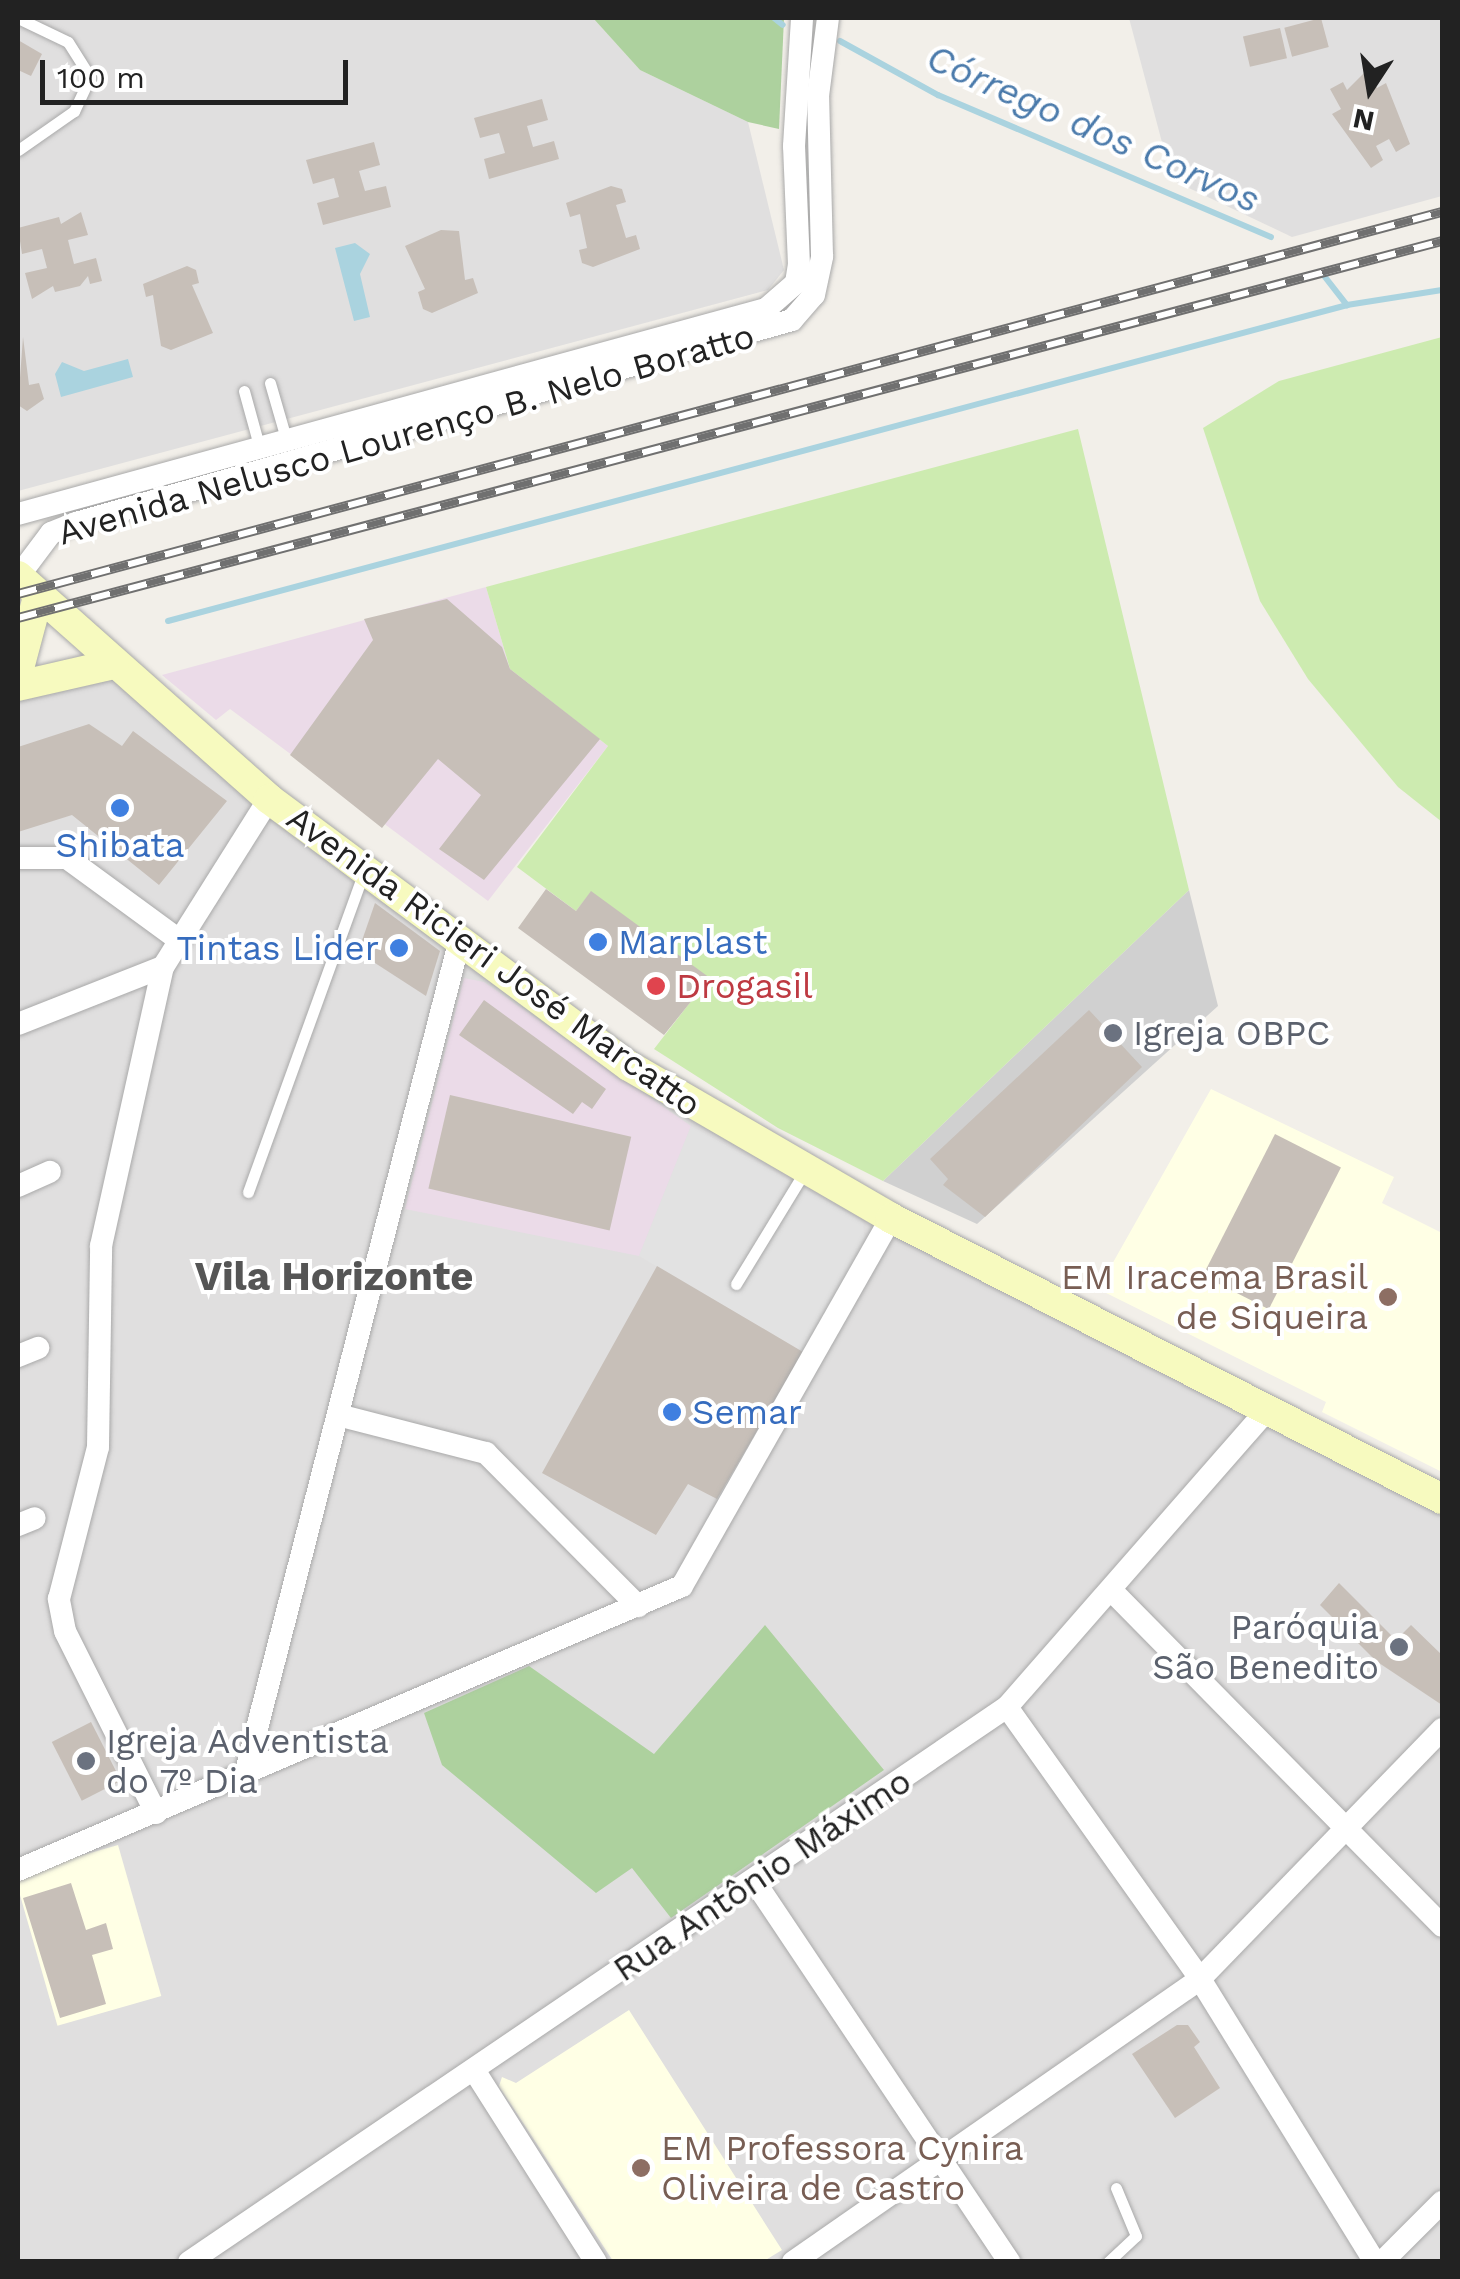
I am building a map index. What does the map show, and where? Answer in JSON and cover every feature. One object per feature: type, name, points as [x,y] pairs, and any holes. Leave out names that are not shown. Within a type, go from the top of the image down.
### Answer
[{"type":"main road","name":"Avenida Ricieri José Marcatto","points":[[23,582],[269,799],[629,1066],[890,1218],[1442,1499]]},
{"type":"main road","points":[[18,672],[23,582]]},
{"type":"main road","points":[[18,686],[114,664]]},
{"type":"street","name":"Avenida Nelusco Lourenço B. Nelo Boratto","points":[[23,582],[51,532],[345,437],[766,309],[796,282],[802,18]]},
{"type":"street","name":"Avenida Nelusco Lourenço B. Nelo Boratto","points":[[18,514],[288,443],[345,437],[792,320],[806,306],[822,256],[818,96],[828,18]]},
{"type":"street","points":[[156,1814],[65,1631],[59,1599],[98,1447],[101,1246],[163,966],[176,936],[269,799]]},
{"type":"street","points":[[18,858],[67,858],[176,936]]},
{"type":"street","points":[[245,1776],[459,943]]},
{"type":"street","points":[[18,1024],[163,966]]},
{"type":"street","points":[[18,1186],[50,1172]]},
{"type":"street","points":[[18,1870],[682,1586],[699,1566],[890,1218]]},
{"type":"street","name":"Rua Antônio Máximo","points":[[191,2261],[755,1882],[1007,1707],[1266,1410]]},
{"type":"street","points":[[338,1415],[486,1453],[638,1606]]},
{"type":"street","points":[[1112,1591],[1442,1926]]},
{"type":"street","points":[[1007,1707],[1200,1979],[1379,2262],[1442,2202]]},
{"type":"street","points":[[792,2262],[946,2160],[1200,1979],[1442,1729]]},
{"type":"street","points":[[755,1882],[946,2160],[1009,2262]]},
{"type":"street","points":[[474,2070],[596,2262]]},
{"type":"lane","points":[[18,18],[68,42],[90,77],[74,111],[18,150]]},
{"type":"lane","points":[[270,384],[288,443]]},
{"type":"lane","points":[[244,390],[260,450]]},
{"type":"lane","points":[[248,1192],[365,870]]},
{"type":"lane","points":[[736,1284],[804,1171]]},
{"type":"lane","points":[[1108,2262],[1136,2236],[1116,2188]]},
{"type":"shaded area","points":[[18,18],[593,18],[640,70],[748,122],[784,270],[768,290],[18,491]]},
{"type":"shaded area","points":[[1129,18],[1442,18],[1442,196],[1292,237],[1172,180]]},
{"type":"shaded area","points":[[486,587],[510,669],[608,746],[488,901],[230,709],[216,720],[162,675]]},
{"type":"shaded area","points":[[107,649],[285,796],[635,1061],[796,1158],[1442,1489],[1442,2261],[18,2261],[18,675]]},
{"type":"shaded area","name":"Igreja OBPC","points":[[1189,890],[1218,1006],[977,1224],[883,1181]]},
{"type":"shaded area","points":[[464,978],[484,982],[691,1126],[639,1256],[405,1209]]},
{"type":"shaded area","points":[[1211,1089],[1394,1177],[1382,1203],[1442,1233],[1442,1472],[1322,1412],[1326,1402],[1098,1289]]},
{"type":"shaded area","points":[[691,1126],[863,1221],[865,1247],[803,1352],[639,1256]]},
{"type":"shaded area","points":[[118,1845],[161,1996],[57,2026],[18,1888],[18,1874]]},
{"type":"shaded area","name":"EM Professora Cynira Oliveira de Castro","points":[[629,2010],[782,2250],[764,2261],[613,2261],[499,2086],[502,2077],[516,2083]]},
{"type":"green space","points":[[593,18],[784,18],[779,129],[748,122],[640,70]]},
{"type":"green space","points":[[1442,337],[1442,822],[1398,787],[1308,679],[1260,601],[1203,428],[1279,381]]},
{"type":"green space","points":[[1078,429],[1189,890],[883,1181],[778,1128],[654,1049],[709,978],[591,892],[576,911],[517,867],[608,746],[510,669],[486,587]]},
{"type":"green space","points":[[765,1625],[884,1770],[671,1918],[632,1868],[596,1893],[442,1765],[424,1713],[529,1666],[654,1754]]},
{"type":"water","points":[[355,243],[370,254],[360,274],[370,317],[354,321],[335,248]]},
{"type":"water","points":[[128,359],[133,377],[61,397],[55,374],[62,362],[84,371]]},
{"type":"building","points":[[1321,18],[1329,47],[1292,57],[1284,28]]},
{"type":"building","points":[[1280,28],[1287,58],[1250,67],[1243,37]]},
{"type":"building","points":[[18,40],[42,54],[31,76],[18,70]]},
{"type":"building","points":[[1367,70],[1377,88],[1386,83],[1410,144],[1396,152],[1389,139],[1376,146],[1383,160],[1371,168],[1332,114],[1341,109],[1330,89],[1343,82],[1347,90]]},
{"type":"building","points":[[542,99],[548,120],[527,126],[533,147],[554,141],[559,159],[489,179],[484,159],[505,153],[499,133],[480,138],[474,118]]},
{"type":"building","points":[[374,142],[380,165],[359,171],[365,191],[386,186],[391,207],[323,225],[317,203],[339,197],[334,178],[313,184],[306,160]]},
{"type":"building","points":[[611,186],[622,189],[626,202],[616,205],[626,238],[636,235],[640,249],[593,267],[582,263],[579,250],[587,248],[580,214],[570,217],[566,203]]},
{"type":"building","points":[[81,212],[88,235],[68,240],[74,264],[96,258],[102,281],[90,284],[88,276],[80,286],[55,292],[53,286],[32,299],[25,273],[47,268],[42,249],[22,254],[18,228],[59,217],[61,224]]},
{"type":"building","points":[[441,230],[459,231],[465,280],[473,278],[478,293],[432,313],[423,309],[418,292],[425,289],[405,246]]},
{"type":"building","points":[[187,266],[196,270],[199,283],[192,285],[213,333],[171,350],[161,346],[153,295],[146,297],[143,284]]},
{"type":"building","points":[[23,337],[29,385],[39,383],[44,399],[27,411],[18,405]]},
{"type":"building","points":[[447,599],[502,647],[510,669],[600,739],[484,880],[439,849],[481,795],[438,759],[382,828],[290,755],[373,640],[364,619]]},
{"type":"building","name":"Shibata","points":[[89,724],[122,746],[133,731],[227,801],[159,885],[72,815],[18,832],[18,747]]},
{"type":"building","points":[[546,889],[576,911],[591,891],[710,978],[664,1035],[518,928]]},
{"type":"building","name":"Tintas Lider","points":[[375,903],[440,951],[426,996],[358,952]]},
{"type":"building","points":[[484,1000],[606,1089],[592,1109],[582,1102],[573,1114],[459,1035]]},
{"type":"building","points":[[1089,1010],[1142,1067],[985,1217],[943,1185],[948,1179],[930,1159]]},
{"type":"building","points":[[450,1095],[631,1137],[610,1230],[428,1189]]},
{"type":"building","points":[[1275,1134],[1341,1168],[1269,1309],[1203,1276]]},
{"type":"building","name":"Semar","points":[[657,1266],[803,1352],[717,1499],[688,1484],[656,1535],[542,1473]]},
{"type":"building","name":"Paróquia São Benedito","points":[[1339,1583],[1396,1640],[1411,1625],[1442,1655],[1442,1705],[1376,1661],[1320,1605]]},
{"type":"building","name":"Igreja Adventista do 7º Dia","points":[[91,1722],[121,1781],[82,1801],[52,1742]]},
{"type":"building","points":[[71,1883],[86,1930],[106,1923],[113,1949],[92,1955],[106,2004],[60,2018],[23,1898]]},
{"type":"building","points":[[1177,2025],[1188,2025],[1200,2042],[1194,2047],[1220,2088],[1175,2118],[1132,2054]]},
{"type":"waterway","name":"Córrego dos Corvos","points":[[774,18],[783,25]]},
{"type":"waterway","name":"Córrego dos Corvos","points":[[840,41],[938,95],[1271,237]]},
{"type":"waterway","name":"Córrego dos Corvos","points":[[1325,277],[1347,305]]},
{"type":"waterway","points":[[168,621],[1347,305],[1442,290]]},
{"type":"railway","points":[[18,594],[1442,212]]},
{"type":"railway","points":[[18,618],[1442,241]]},
{"type":"place","name":"Shibata","points":[[120,808]]},
{"type":"place","name":"Marplast","points":[[598,942]]},
{"type":"place","name":"Tintas Lider","points":[[399,948]]},
{"type":"place","name":"Drogasil","points":[[656,986]]},
{"type":"place","name":"Igreja OBPC","points":[[1113,1033]]},
{"type":"place","name":"EM Iracema Brasil de Siqueira","points":[[1388,1297]]},
{"type":"place","name":"Semar","points":[[672,1412]]},
{"type":"place","name":"Paróquia São Benedito","points":[[1399,1647]]},
{"type":"place","name":"Igreja Adventista do 7º Dia","points":[[86,1761]]},
{"type":"place","name":"EM Professora Cynira Oliveira de Castro","points":[[641,2168]]},
{"type":"district","name":"Vila Horizonte","points":[[334,1277]]}]
